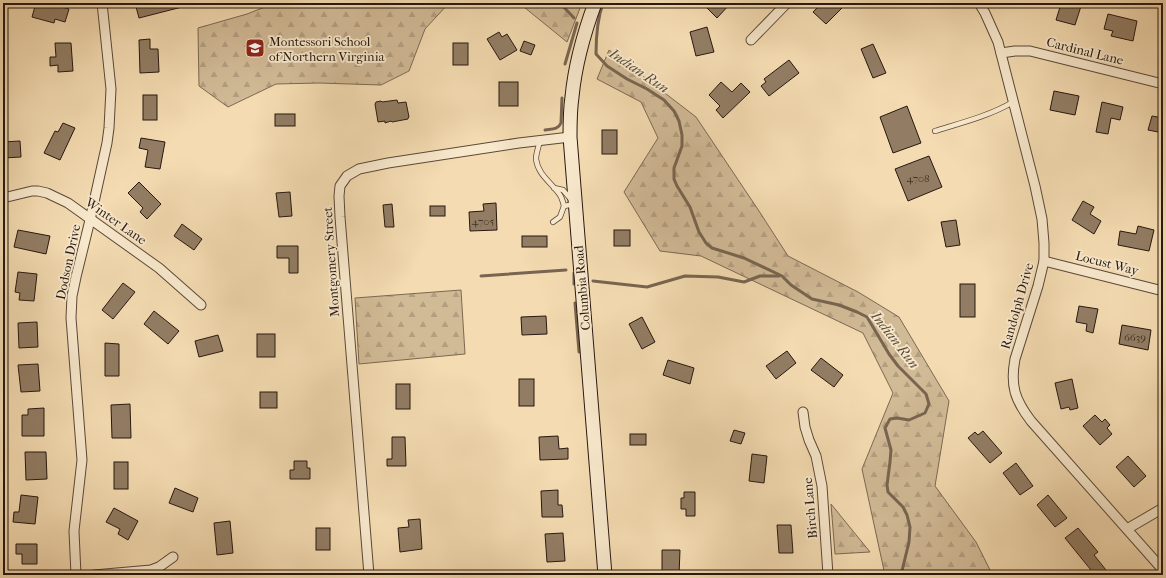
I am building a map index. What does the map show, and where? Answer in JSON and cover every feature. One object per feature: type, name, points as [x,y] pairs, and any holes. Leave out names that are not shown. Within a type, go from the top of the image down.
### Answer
[{"type":"street","name":"Dodson Drive","points":[[76,575],[74,531],[82,460],[71,318],[72,296],[107,143],[111,89],[102,3]]},
{"type":"street","name":"Columbia Road","points":[[595,3],[584,34],[572,98],[569,205],[605,575]]},
{"type":"street","points":[[751,40],[787,3]]},
{"type":"street","name":"Randolph Drive","points":[[978,3],[993,29],[1001,53],[1037,193],[1044,237],[1044,261],[1038,286],[1015,359],[1013,377],[1014,392],[1031,421],[1163,570]]},
{"type":"street","name":"Cardinal Lane","points":[[1001,53],[1030,51],[1163,84]]},
{"type":"street","name":"Montgomery Street","points":[[369,575],[340,218],[340,186],[347,176],[359,169],[492,147],[570,137]]},
{"type":"street","name":"Winter Lane","points":[[3,198],[32,191],[47,193],[68,203],[159,268],[201,305]]},
{"type":"street","name":"Locust Way","points":[[1044,261],[1163,291]]},
{"type":"street","name":"Birch Lane","points":[[803,412],[805,427],[816,456],[822,486],[828,575]]},
{"type":"street","points":[[1127,529],[1163,508]]},
{"type":"street","points":[[94,575],[151,570],[160,567],[173,557]]},
{"type":"lane","points":[[935,131],[986,115],[1013,102]]},
{"type":"lane","points":[[540,140],[536,158],[538,167],[542,175],[569,205]]},
{"type":"lane","points":[[554,188],[563,190],[569,205]]},
{"type":"lane","points":[[552,222],[560,217],[569,205]]},
{"type":"green space","points":[[275,3],[449,3],[425,29],[409,71],[381,85],[319,83],[276,84],[228,107],[199,86],[198,28],[247,14]]},
{"type":"green space","points":[[519,3],[582,3],[567,42]]},
{"type":"green space","points":[[609,50],[696,117],[788,256],[858,292],[899,317],[949,401],[935,486],[976,542],[990,570],[996,575],[885,575],[862,469],[893,393],[863,333],[701,256],[660,251],[624,192],[658,138],[641,102],[597,79]]},
{"type":"green space","points":[[461,290],[465,354],[359,364],[355,298]]},
{"type":"green space","points":[[831,504],[870,552],[835,554]]},
{"type":"building","points":[[36,3],[47,3],[69,9],[65,22],[55,19],[54,23],[32,17]]},
{"type":"building","points":[[135,3],[185,3],[186,6],[139,18]]},
{"type":"building","points":[[702,3],[731,3],[717,18]]},
{"type":"building","points":[[822,3],[847,3],[826,24],[813,12]]},
{"type":"building","points":[[1073,3],[1082,3],[1075,25],[1056,20],[1061,4],[1072,7]]},
{"type":"building","points":[[1108,14],[1137,21],[1133,41],[1111,36],[1113,31],[1104,29]]},
{"type":"building","points":[[707,27],[714,52],[696,56],[690,32]]},
{"type":"building","points":[[499,32],[502,37],[507,34],[517,50],[500,60],[487,39]]},
{"type":"building","points":[[150,39],[150,49],[158,49],[159,72],[140,73],[139,40]]},
{"type":"building","points":[[524,41],[535,45],[531,55],[520,51]]},
{"type":"building","points":[[55,43],[71,43],[73,71],[58,72],[58,65],[50,66],[50,57],[56,57]]},
{"type":"building","points":[[453,43],[468,43],[468,65],[453,65]]},
{"type":"building","points":[[873,44],[886,73],[873,78],[861,49]]},
{"type":"building","points":[[789,60],[799,73],[769,96],[761,86],[766,82],[764,79]]},
{"type":"building","points":[[499,82],[518,82],[518,106],[499,106]]},
{"type":"building","points":[[721,82],[732,92],[741,83],[750,92],[723,118],[716,110],[720,106],[709,95]]},
{"type":"building","points":[[1054,91],[1079,96],[1075,115],[1050,110]]},
{"type":"building","points":[[143,95],[157,95],[157,120],[143,120]]},
{"type":"building","points":[[397,100],[398,103],[406,102],[409,117],[408,119],[385,123],[385,121],[378,122],[376,102]]},
{"type":"building","points":[[1102,102],[1123,107],[1120,120],[1111,118],[1108,134],[1096,132]]},
{"type":"building","points":[[907,106],[921,143],[893,153],[880,117]]},
{"type":"building","points":[[275,114],[295,114],[295,126],[275,126]]},
{"type":"building","points":[[1152,116],[1163,118],[1163,133],[1148,130]]},
{"type":"building","points":[[63,123],[75,128],[60,160],[44,153],[55,131],[58,132]]},
{"type":"building","points":[[602,130],[617,130],[617,154],[602,154]]},
{"type":"building","points":[[141,138],[165,142],[160,169],[145,167],[148,150],[139,148]]},
{"type":"building","points":[[20,141],[21,157],[3,158],[3,142]]},
{"type":"building","points":[[929,156],[942,187],[908,201],[895,169]]},
{"type":"building","points":[[139,182],[161,204],[147,219],[140,212],[143,208],[128,193]]},
{"type":"building","points":[[290,192],[292,216],[279,217],[276,193]]},
{"type":"building","points":[[1083,201],[1094,207],[1090,214],[1101,221],[1094,234],[1072,220]]},
{"type":"building","points":[[496,203],[497,230],[470,231],[469,212],[484,211],[483,204]]},
{"type":"building","points":[[392,204],[394,227],[385,227],[383,205]]},
{"type":"building","points":[[430,206],[445,206],[445,216],[430,216]]},
{"type":"building","points":[[956,220],[960,245],[946,247],[941,222]]},
{"type":"building","points":[[182,224],[202,239],[194,250],[174,236]]},
{"type":"building","points":[[1138,226],[1154,230],[1149,251],[1118,245],[1120,231],[1136,234]]},
{"type":"building","points":[[18,230],[50,236],[46,254],[14,247]]},
{"type":"building","points":[[614,230],[630,230],[630,246],[614,246]]},
{"type":"building","points":[[522,236],[547,236],[547,247],[522,247]]},
{"type":"building","points":[[277,246],[298,246],[298,273],[289,273],[289,258],[277,258]]},
{"type":"building","points":[[18,272],[37,274],[34,301],[19,300],[20,293],[15,292]]},
{"type":"building","points":[[123,283],[135,292],[113,319],[102,310]]},
{"type":"building","points":[[960,284],[975,284],[975,317],[960,317]]},
{"type":"building","points":[[1079,306],[1098,309],[1093,333],[1086,331],[1087,324],[1076,322]]},
{"type":"building","points":[[154,311],[179,331],[168,344],[144,324]]},
{"type":"building","points":[[546,316],[547,334],[522,335],[521,317]]},
{"type":"building","points":[[642,317],[655,342],[642,349],[629,324]]},
{"type":"building","points":[[37,322],[38,347],[19,348],[18,323]]},
{"type":"building","points":[[1122,325],[1151,330],[1148,350],[1119,344]]},
{"type":"building","points":[[257,334],[275,334],[275,357],[257,357]]},
{"type":"building","points":[[218,335],[223,351],[199,357],[195,341]]},
{"type":"building","points":[[105,343],[119,344],[119,376],[105,376]]},
{"type":"building","points":[[787,351],[796,363],[776,379],[766,366]]},
{"type":"building","points":[[821,358],[843,375],[834,387],[811,370]]},
{"type":"building","points":[[668,360],[694,368],[690,384],[663,375]]},
{"type":"building","points":[[38,364],[40,391],[21,392],[18,365]]},
{"type":"building","points":[[519,379],[534,379],[534,406],[519,406]]},
{"type":"building","points":[[1072,379],[1078,408],[1070,410],[1069,407],[1061,409],[1055,383]]},
{"type":"building","points":[[396,384],[410,384],[410,409],[396,409]]},
{"type":"building","points":[[260,392],[277,392],[277,408],[260,408]]},
{"type":"building","points":[[130,404],[131,438],[112,438],[111,405]]},
{"type":"building","points":[[44,408],[44,436],[22,436],[22,415],[28,415],[28,409]]},
{"type":"building","points":[[1095,415],[1102,422],[1105,419],[1110,425],[1107,428],[1112,434],[1100,445],[1083,426]]},
{"type":"building","points":[[734,430],[745,433],[741,444],[730,441]]},
{"type":"building","points":[[983,431],[1002,453],[990,463],[968,438],[975,432],[978,435]]},
{"type":"building","points":[[630,434],[646,434],[646,445],[630,445]]},
{"type":"building","points":[[558,436],[559,449],[568,448],[568,459],[540,460],[539,437]]},
{"type":"building","points":[[392,437],[405,437],[406,466],[387,466],[387,459],[392,459]]},
{"type":"building","points":[[25,452],[46,452],[47,479],[26,480]]},
{"type":"building","points":[[752,454],[767,456],[764,483],[749,481]]},
{"type":"building","points":[[1128,456],[1146,476],[1134,487],[1116,467]]},
{"type":"building","points":[[294,461],[307,461],[307,468],[310,468],[310,479],[290,479],[290,470],[294,470]]},
{"type":"building","points":[[114,462],[128,462],[128,489],[114,489]]},
{"type":"building","points":[[1016,463],[1033,486],[1020,495],[1003,473]]},
{"type":"building","points":[[175,488],[198,498],[193,512],[169,503]]},
{"type":"building","points":[[558,490],[558,505],[562,505],[563,517],[542,517],[541,491]]},
{"type":"building","points":[[684,492],[695,492],[695,516],[686,516],[686,509],[681,509],[681,498],[684,498]]},
{"type":"building","points":[[21,495],[38,497],[35,524],[13,522],[14,512],[19,512]]},
{"type":"building","points":[[1048,495],[1067,518],[1055,527],[1037,505]]},
{"type":"building","points":[[114,508],[138,521],[128,540],[118,534],[120,529],[106,522]]},
{"type":"building","points":[[420,519],[422,549],[400,552],[398,528],[409,527],[408,520]]},
{"type":"building","points":[[230,521],[233,553],[217,555],[214,523]]},
{"type":"building","points":[[777,525],[791,525],[793,553],[779,553]]},
{"type":"building","points":[[316,528],[330,528],[330,550],[316,550]]},
{"type":"building","points":[[1078,528],[1098,552],[1094,555],[1110,575],[1095,575],[1065,538]]},
{"type":"building","points":[[563,533],[565,561],[547,562],[545,534]]},
{"type":"building","points":[[16,544],[37,544],[37,564],[22,564],[22,554],[16,554]]},
{"type":"building","points":[[662,550],[680,550],[679,575],[662,575]]},
{"type":"waterway","name":"Indian Run","points":[[560,3],[574,18]]},
{"type":"waterway","name":"Indian Run","points":[[603,3],[597,28],[596,54],[607,66],[664,100],[674,111],[679,121],[682,135],[682,146],[674,168],[674,179],[690,207],[699,232],[706,243],[712,248],[744,258],[782,276],[791,285],[812,299],[839,305],[867,317],[898,366],[926,394],[929,404],[925,413],[909,420],[897,418],[890,419],[885,428],[891,450],[887,485],[888,492],[903,507],[910,527],[909,542],[901,575]]},
{"type":"waterway","points":[[565,64],[577,23]]},
{"type":"waterway","points":[[545,130],[556,128],[560,125],[562,98]]},
{"type":"waterway","points":[[481,276],[566,270]]},
{"type":"waterway","points":[[574,273],[574,284]]},
{"type":"waterway","points":[[593,281],[647,287],[685,276],[718,277],[744,282],[760,276],[779,276]]},
{"type":"waterway","points":[[575,303],[579,352]]},
{"type":"place","name":"Montessori School of Northern Virginia","points":[[255,48]]}]
